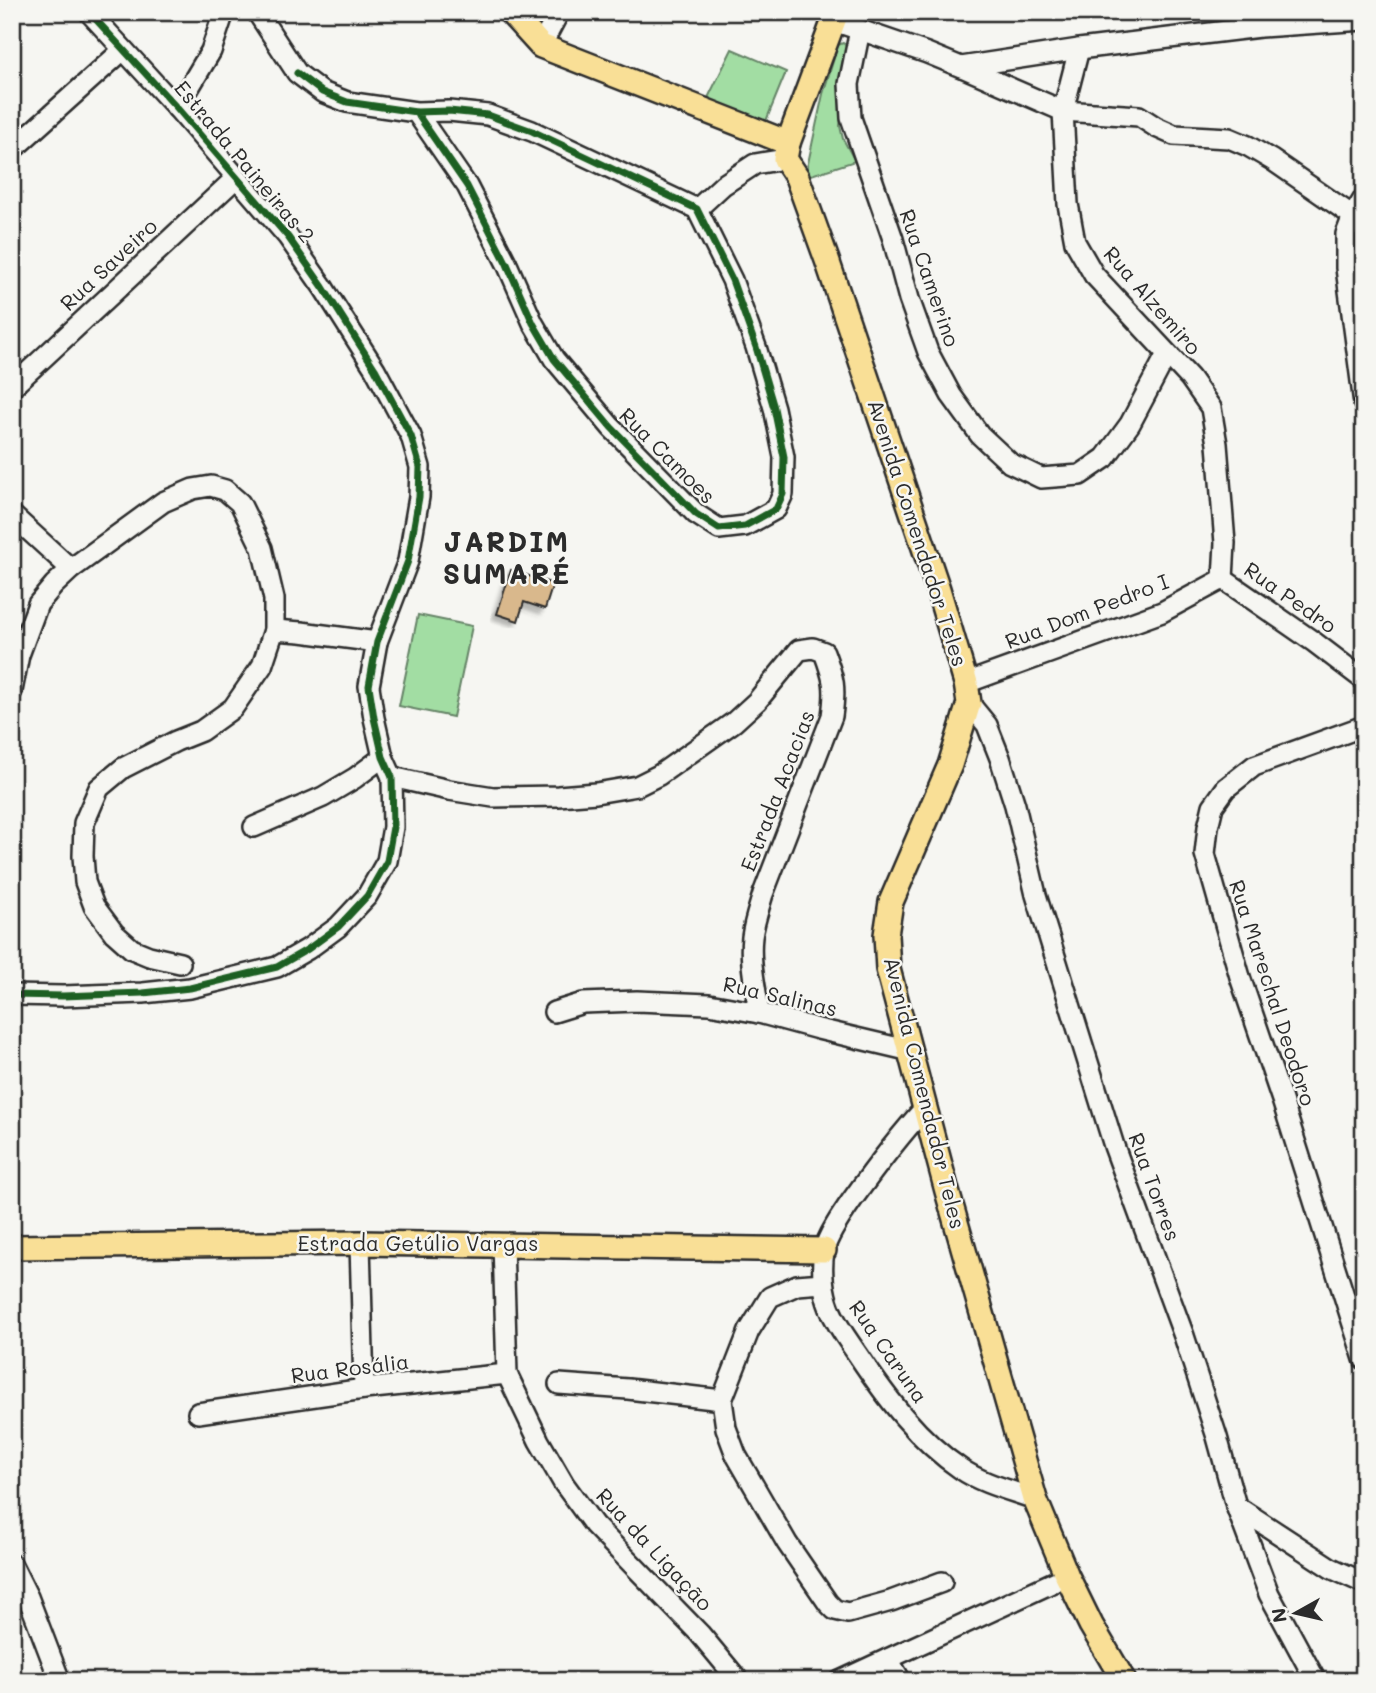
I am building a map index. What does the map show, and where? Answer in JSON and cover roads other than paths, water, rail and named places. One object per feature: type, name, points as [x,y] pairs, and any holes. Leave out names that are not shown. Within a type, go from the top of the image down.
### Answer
[{"type":"main road","points":[[510,12],[541,46],[786,151],[835,17]]},
{"type":"main road","name":"Avenida Comendador Teles","points":[[786,151],[827,260],[938,589],[967,693],[950,765],[891,902],[886,935],[888,969],[1035,1499],[1067,1576],[1091,1625],[1124,1681]]},
{"type":"main road","name":"Estrada Getúlio Vargas","points":[[12,1247],[360,1243],[824,1250]]},
{"type":"street","name":"Estrada Paineiras 2","points":[[12,995],[143,993],[190,988],[277,967],[338,927],[367,896],[387,861],[393,827],[391,777],[383,757],[369,686],[377,642],[408,561],[419,497],[420,467],[411,436],[375,369],[323,287],[288,237],[237,177],[89,12]]},
{"type":"street","points":[[177,108],[211,51],[224,12]]},
{"type":"street","points":[[257,12],[297,73],[322,92],[347,102],[416,112],[449,111],[488,115],[531,131],[697,209],[723,185],[755,164],[786,151]]},
{"type":"street","points":[[541,46],[559,12]]},
{"type":"street","points":[[835,17],[860,30],[961,67],[1063,111],[1139,116],[1174,135],[1229,138],[1272,160],[1353,216]]},
{"type":"street","points":[[961,67],[1262,20],[1364,20]]},
{"type":"street","name":"Rua Camerino","points":[[860,30],[849,84],[851,118],[928,352],[951,395],[980,435],[1010,463],[1041,478],[1080,475],[1105,458],[1130,424],[1167,354]]},
{"type":"street","points":[[12,150],[123,50]]},
{"type":"street","name":"Rua Alzemiro","points":[[1079,50],[1063,111],[1068,204],[1075,242],[1094,275],[1190,378],[1211,408],[1217,444],[1225,543],[1223,579]]},
{"type":"street","name":"Rua Camoes","points":[[416,112],[467,186],[507,264],[533,323],[554,359],[611,426],[696,514],[719,528],[745,526],[776,509],[783,494],[784,457],[774,408],[756,347],[732,280],[697,209]]},
{"type":"street","name":"Rua Saveiro","points":[[12,387],[237,177]]},
{"type":"street","points":[[1364,198],[1346,234],[1346,268],[1364,404]]},
{"type":"street","points":[[1346,268],[1364,302]]},
{"type":"street","points":[[12,691],[19,655],[38,604],[71,569],[163,502],[193,489],[211,486],[225,490],[240,503],[262,548],[274,599],[274,630],[262,666],[233,708],[201,731],[123,768],[99,788],[84,822],[85,882],[94,906],[114,933],[132,949],[180,963]]},
{"type":"street","points":[[12,515],[71,569]]},
{"type":"street","name":"Rua Dom Pedro I","points":[[967,693],[1162,611],[1223,579]]},
{"type":"street","name":"Rua Pedro","points":[[1223,579],[1364,680]]},
{"type":"street","points":[[274,630],[377,642]]},
{"type":"street","name":"Estrada Acacias","points":[[391,777],[493,797],[558,796],[637,786],[659,775],[734,722],[757,701],[799,650],[813,648],[824,652],[835,693],[832,716],[755,920],[751,956],[759,1013]]},
{"type":"street","name":"Rua Torres","points":[[967,693],[987,725],[1000,758],[1036,895],[1106,1119],[1184,1336],[1236,1506],[1269,1594],[1316,1681]]},
{"type":"street","name":"Rua Marechal Deodoro","points":[[1362,1350],[1240,977],[1205,854],[1213,806],[1226,788],[1254,766],[1364,726]]},
{"type":"street","points":[[254,827],[323,797],[383,757]]},
{"type":"street","name":"Rua Salinas","points":[[554,1012],[583,1003],[637,1001],[709,1004],[759,1013],[911,1051]]},
{"type":"street","name":"Rua Caruna","points":[[925,1108],[897,1138],[844,1212],[824,1250],[823,1283],[830,1309],[842,1332],[886,1395],[933,1447],[961,1469],[983,1481],[1035,1499]]},
{"type":"street","points":[[360,1243],[364,1389]]},
{"type":"street","name":"Rua da Ligação","points":[[503,1244],[507,1374],[539,1441],[564,1484],[594,1525],[700,1634],[739,1681]]},
{"type":"street","points":[[823,1283],[797,1285],[770,1297],[749,1331],[722,1400],[726,1428],[736,1455],[788,1543],[835,1610],[848,1613],[891,1601],[942,1581]]},
{"type":"street","name":"Rua Rosália","points":[[198,1413],[364,1389],[507,1374]]},
{"type":"street","points":[[559,1384],[722,1400]]},
{"type":"street","points":[[1236,1506],[1331,1568],[1364,1583]]},
{"type":"street","points":[[12,1565],[60,1681]]},
{"type":"street","points":[[839,1681],[1067,1576]]},
{"type":"street","points":[[888,1659],[901,1681]]},
{"type":"district","name":"JARDIM SUMARÉ","points":[[507,558]]}]
